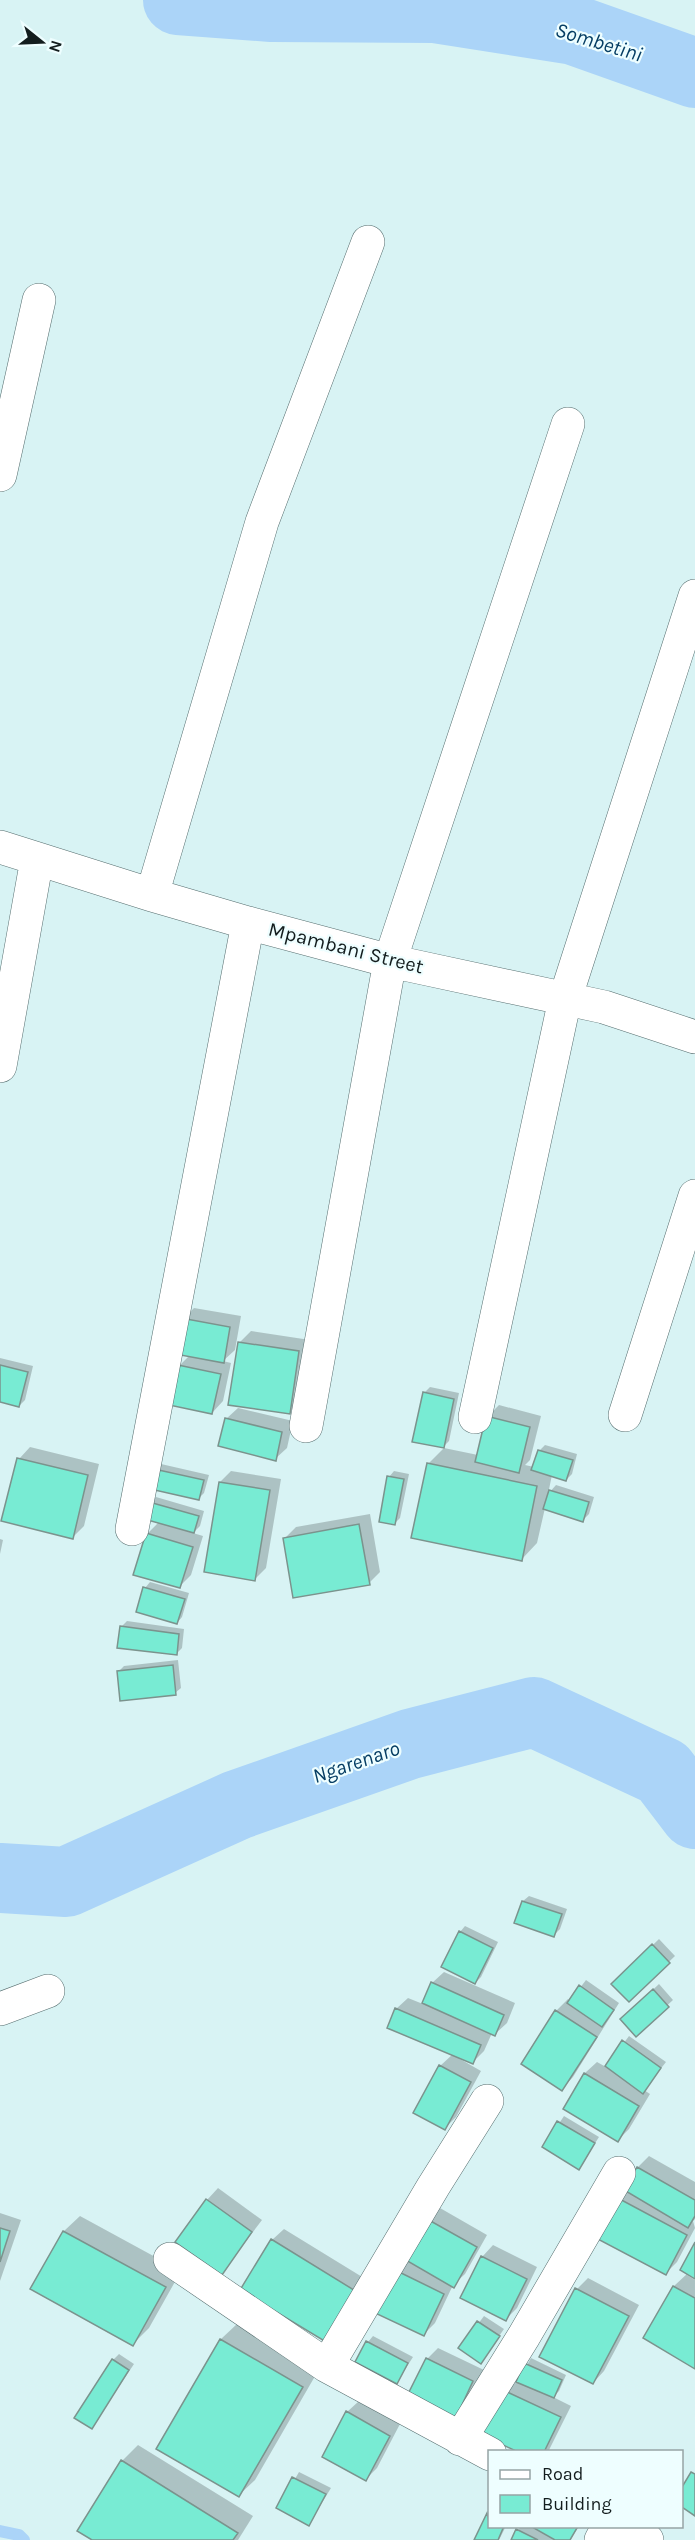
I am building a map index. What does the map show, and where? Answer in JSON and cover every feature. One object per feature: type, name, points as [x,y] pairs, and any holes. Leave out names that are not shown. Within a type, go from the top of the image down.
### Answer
[{"type":"street","points":[[152,895],[262,522],[368,242]]},
{"type":"street","points":[[0,475],[39,300]]},
{"type":"street","points":[[306,1426],[390,961],[568,424]]},
{"type":"street","points":[[475,1417],[565,999],[695,596]]},
{"type":"street","name":"Mpambani Street","points":[[0,847],[248,923],[390,961],[604,1007],[695,1036]]},
{"type":"street","points":[[0,1066],[37,859]]},
{"type":"street","points":[[132,1529],[248,923]]},
{"type":"street","points":[[625,1415],[695,1196]]},
{"type":"street","points":[[0,2009],[48,1990]]},
{"type":"street","points":[[327,2366],[427,2196],[487,2101]]},
{"type":"street","points":[[460,2439],[524,2336],[619,2172]]},
{"type":"street","points":[[170,2259],[327,2366],[488,2453]]},
{"type":"street","points":[[627,2528],[647,2540]]},
{"type":"building","points":[[181,1318],[230,1327],[224,1363],[175,1354]]},
{"type":"building","points":[[238,1342],[299,1351],[290,1414],[228,1405]]},
{"type":"building","points":[[0,1365],[28,1372],[19,1407],[0,1402]]},
{"type":"building","points":[[178,1365],[221,1374],[212,1414],[169,1405]]},
{"type":"building","points":[[423,1392],[454,1399],[444,1448],[412,1442]]},
{"type":"building","points":[[486,1416],[530,1427],[519,1473],[475,1462]]},
{"type":"building","points":[[225,1418],[282,1432],[276,1461],[218,1446]]},
{"type":"building","points":[[538,1450],[573,1460],[566,1481],[531,1470]]},
{"type":"building","points":[[17,1458],[88,1475],[73,1539],[1,1521]]},
{"type":"building","points":[[427,1463],[537,1486],[522,1561],[411,1538]]},
{"type":"building","points":[[154,1469],[204,1480],[199,1500],[150,1489]]},
{"type":"building","points":[[387,1476],[404,1479],[395,1525],[379,1522]]},
{"type":"building","points":[[219,1482],[270,1490],[255,1581],[204,1572]]},
{"type":"building","points":[[549,1490],[589,1502],[583,1522],[543,1509]]},
{"type":"building","points":[[149,1502],[199,1516],[194,1533],[144,1519]]},
{"type":"building","points":[[359,1524],[370,1585],[293,1598],[283,1538]]},
{"type":"building","points":[[146,1533],[193,1547],[180,1588],[133,1575]]},
{"type":"building","points":[[143,1587],[185,1599],[177,1624],[136,1612]]},
{"type":"building","points":[[120,1626],[179,1634],[177,1655],[117,1648]]},
{"type":"building","points":[[173,1665],[176,1695],[120,1701],[117,1671]]},
{"type":"building","points":[[522,1901],[562,1914],[554,1937],[514,1923]]},
{"type":"building","points":[[459,1931],[493,1948],[475,1984],[441,1967]]},
{"type":"building","points":[[652,1944],[670,1963],[629,2002],[611,1984]]},
{"type":"building","points":[[431,1982],[504,2015],[495,2036],[422,2003]]},
{"type":"building","points":[[579,1985],[614,2010],[602,2027],[567,2003]]},
{"type":"building","points":[[653,1989],[669,2007],[636,2037],[620,2019]]},
{"type":"building","points":[[395,2008],[481,2045],[473,2064],[387,2028]]},
{"type":"building","points":[[555,2010],[597,2037],[562,2091],[521,2064]]},
{"type":"building","points":[[622,2040],[661,2068],[643,2094],[605,2066]]},
{"type":"building","points":[[439,2065],[471,2082],[445,2130],[413,2113]]},
{"type":"building","points":[[584,2073],[639,2106],[618,2142],[563,2109]]},
{"type":"building","points":[[557,2121],[595,2143],[579,2170],[542,2147]]},
{"type":"building","points":[[637,2167],[695,2200],[695,2216],[688,2228],[624,2190]]},
{"type":"building","points":[[614,2196],[687,2235],[666,2275],[592,2236]]},
{"type":"building","points":[[206,2199],[252,2232],[222,2275],[175,2242]]},
{"type":"building","points":[[427,2219],[477,2247],[454,2288],[404,2259]]},
{"type":"building","points":[[0,2228],[10,2231],[0,2262]]},
{"type":"building","points":[[63,2231],[166,2287],[133,2346],[30,2289]]},
{"type":"building","points":[[271,2239],[362,2295],[331,2345],[240,2290]]},
{"type":"building","points":[[695,2242],[695,2279],[680,2270]]},
{"type":"building","points":[[481,2256],[527,2279],[506,2321],[460,2298]]},
{"type":"building","points":[[395,2270],[444,2294],[424,2336],[375,2313]]},
{"type":"building","points":[[673,2286],[695,2298],[695,2369],[643,2338]]},
{"type":"building","points":[[575,2288],[629,2316],[593,2384],[539,2357]]},
{"type":"building","points":[[477,2321],[500,2336],[481,2364],[458,2348]]},
{"type":"building","points":[[220,2339],[303,2387],[239,2497],[156,2449]]},
{"type":"building","points":[[366,2341],[408,2363],[397,2384],[355,2362]]},
{"type":"building","points":[[426,2358],[473,2381],[454,2422],[406,2398]]},
{"type":"building","points":[[112,2359],[129,2370],[92,2429],[74,2418]]},
{"type":"building","points":[[524,2363],[562,2380],[554,2398],[516,2382]]},
{"type":"building","points":[[503,2390],[561,2417],[545,2450],[514,2450],[482,2435]]},
{"type":"building","points":[[346,2411],[390,2436],[366,2481],[322,2457]]},
{"type":"building","points":[[121,2460],[238,2533],[233,2540],[92,2540],[77,2531]]},
{"type":"building","points":[[691,2472],[695,2474],[695,2516],[683,2508],[683,2485]]},
{"type":"building","points":[[292,2477],[326,2494],[309,2526],[276,2508]]},
{"type":"building","points":[[487,2513],[488,2528],[503,2528],[498,2540],[474,2540]]},
{"type":"building","points":[[534,2528],[577,2528],[570,2540],[555,2540]]},
{"type":"building","points":[[516,2529],[538,2540],[511,2540]]},
{"type":"waterway","name":"Sombetini","points":[[178,0],[272,7],[434,8],[574,30],[695,73]]},
{"type":"waterway","name":"Ngarenaro","points":[[0,1878],[66,1882],[237,1805],[410,1744],[534,1712],[663,1772],[695,1814]]},
{"type":"waterway","points":[[0,2531],[19,2535],[24,2540]]}]
